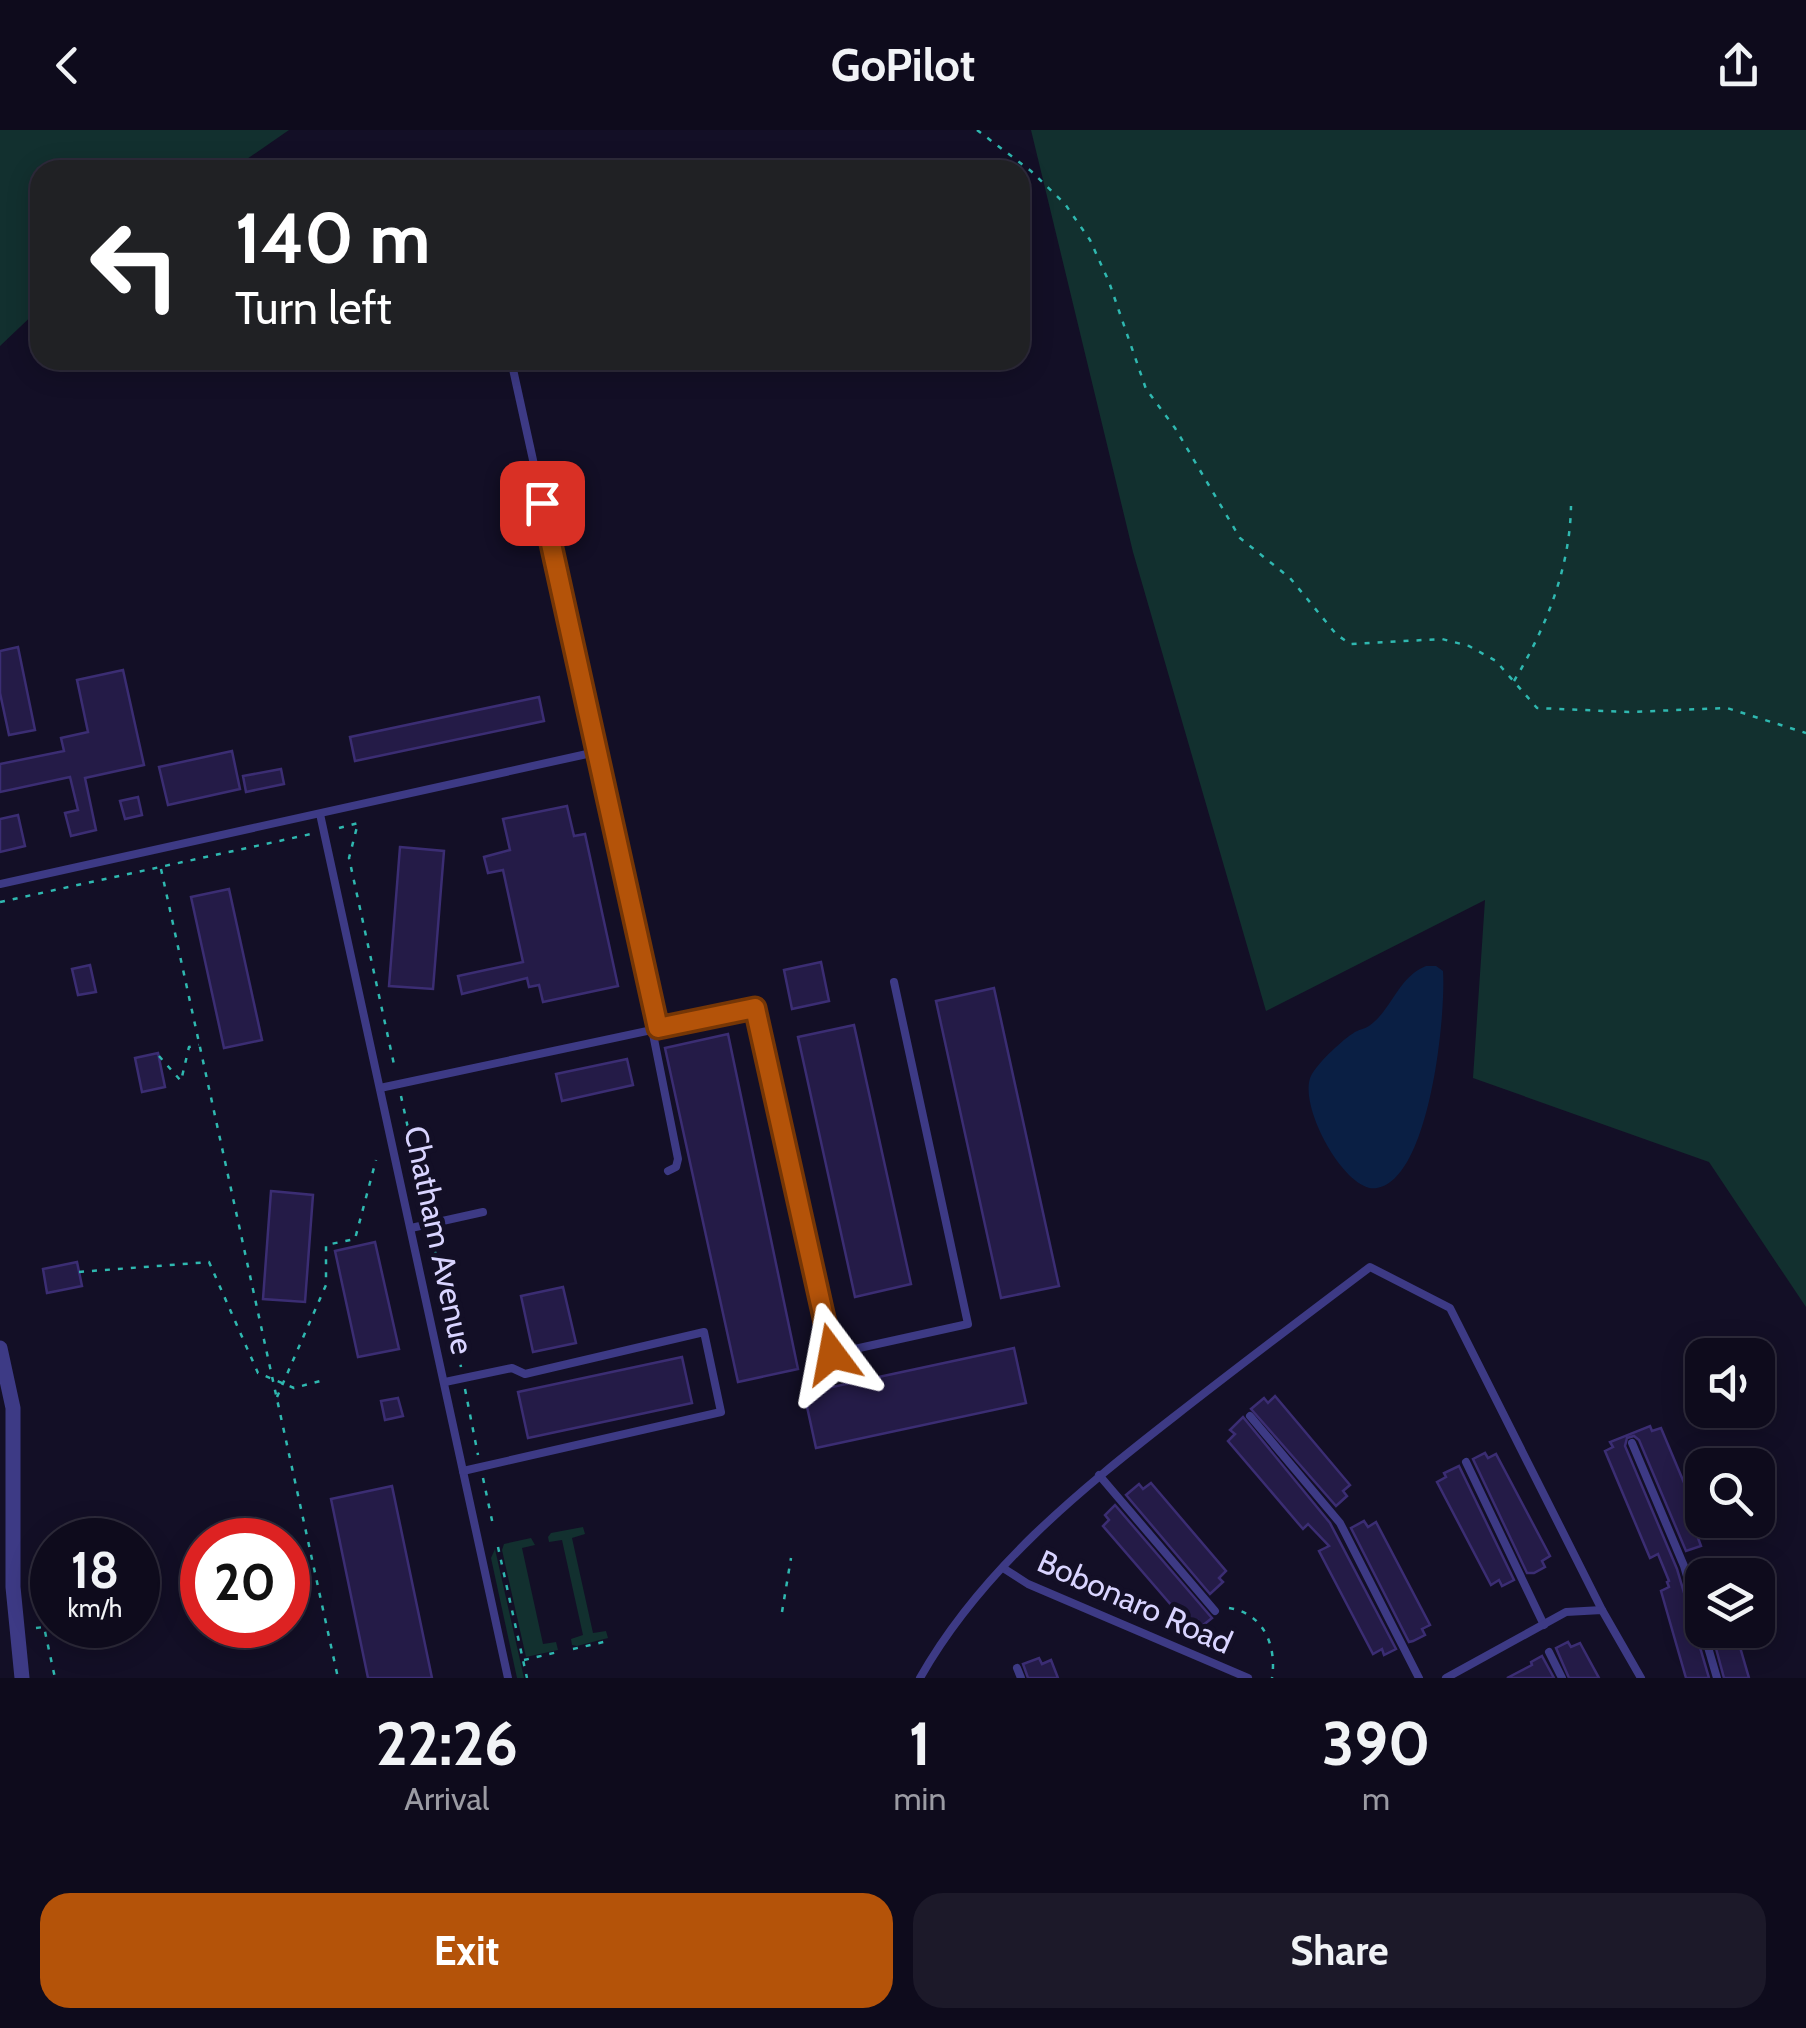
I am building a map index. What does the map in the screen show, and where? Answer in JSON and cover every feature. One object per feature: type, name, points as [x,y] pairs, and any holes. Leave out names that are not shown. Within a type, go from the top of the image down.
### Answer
[{"type":"street","points":[[0,1348],[11,1393],[13,1587],[22,1678]]},
{"type":"street","points":[[0,1372],[11,1393]]},
{"type":"lane","points":[[512,370],[654,1028],[678,1159],[676,1167],[668,1170]]},
{"type":"lane","points":[[0,884],[596,752]]},
{"type":"lane","name":"Chatham Avenue","points":[[320,814],[508,1678]]},
{"type":"lane","points":[[380,1088],[755,1008],[832,1354],[968,1324],[894,982]]},
{"type":"lane","points":[[411,1228],[483,1212]]},
{"type":"lane","points":[[920,1678],[933,1655],[1024,1543],[1099,1475],[1370,1267],[1450,1308],[1602,1610],[1641,1678]]},
{"type":"lane","points":[[445,1382],[512,1368],[525,1374],[704,1332],[721,1412],[464,1472]]},
{"type":"lane","points":[[1250,1416],[1340,1523],[1418,1678]]},
{"type":"lane","points":[[1632,1442],[1685,1569]]},
{"type":"lane","points":[[1466,1462],[1544,1625]]},
{"type":"lane","points":[[1099,1475],[1215,1611]]},
{"type":"lane","name":"Bobonaro Road","points":[[1003,1568],[1028,1584],[1220,1673],[1248,1678]]},
{"type":"lane","points":[[1446,1678],[1566,1612],[1602,1610]]},
{"type":"lane","points":[[1708,1648],[1717,1678]]},
{"type":"lane","points":[[1550,1652],[1562,1678]]},
{"type":"lane","points":[[1017,1668],[1021,1678]]},
{"type":"path","points":[[976,130],[1016,160]]},
{"type":"path","points":[[1030,170],[1065,204],[1090,240],[1109,282],[1146,389],[1240,538],[1290,578],[1336,634],[1350,644],[1455,641],[1496,661],[1537,708],[1726,708],[1806,732]]},
{"type":"path","points":[[1514,682],[1536,645],[1568,551],[1571,506]]},
{"type":"path","points":[[0,902],[358,824],[348,858],[493,1525]]},
{"type":"path","points":[[160,867],[338,1678]]},
{"type":"path","points":[[158,1056],[181,1080],[189,1047],[200,1045]]},
{"type":"path","points":[[276,1398],[326,1286],[326,1245],[355,1239],[376,1160]]},
{"type":"path","points":[[80,1272],[208,1262],[258,1373],[294,1388],[324,1380]]},
{"type":"path","points":[[498,1547],[527,1678]]},
{"type":"path","points":[[782,1612],[791,1558]]},
{"type":"path","points":[[573,1649],[608,1641]]},
{"type":"path","points":[[49,1648],[55,1678]]},
{"type":"path","points":[[523,1661],[558,1652]]},
{"type":"green space","points":[[0,130],[289,130],[246,160],[30,160],[30,318],[0,346]]},
{"type":"green space","points":[[1031,130],[1806,130],[1806,1307],[1709,1162],[1473,1078],[1485,900],[1266,1011],[1133,552]]},
{"type":"green space","points":[[583,1527],[585,1534],[572,1538],[593,1633],[606,1631],[608,1638],[577,1646],[572,1645],[571,1639],[583,1635],[562,1540],[549,1542],[548,1537],[551,1533]]},
{"type":"green space","points":[[531,1538],[535,1545],[522,1548],[543,1644],[556,1642],[558,1650],[526,1657],[502,1550],[504,1544]]},
{"type":"green space","points":[[495,1549],[524,1678],[517,1678],[491,1558]]},
{"type":"water","points":[[1426,966],[1443,971],[1443,993],[1437,1057],[1422,1127],[1395,1178],[1377,1188],[1364,1186],[1338,1162],[1317,1124],[1310,1104],[1312,1074],[1344,1040],[1377,1019],[1409,978]]},
{"type":"building","points":[[18,647],[35,730],[9,735],[0,693],[0,651]]},
{"type":"building","points":[[123,670],[144,765],[85,778],[96,830],[71,836],[65,813],[78,810],[70,777],[0,792],[0,764],[64,751],[61,738],[88,732],[77,680]]},
{"type":"building","points":[[539,697],[544,721],[355,761],[350,737]]},
{"type":"building","points":[[232,751],[240,789],[168,805],[159,767]]},
{"type":"building","points":[[281,769],[284,784],[246,792],[243,776]]},
{"type":"building","points":[[138,797],[142,815],[125,819],[120,801]]},
{"type":"building","points":[[567,806],[574,836],[585,834],[618,986],[543,1002],[539,985],[529,987],[527,978],[462,994],[458,976],[523,962],[503,870],[488,873],[484,857],[510,850],[503,819]]},
{"type":"building","points":[[18,815],[25,846],[0,852],[0,819]]},
{"type":"building","points":[[400,847],[444,851],[433,989],[389,986]]},
{"type":"building","points":[[229,889],[262,1040],[224,1048],[191,897]]},
{"type":"building","points":[[821,962],[829,1001],[792,1009],[784,970]]},
{"type":"building","points":[[90,965],[96,992],[78,995],[72,969]]},
{"type":"building","points":[[994,988],[1059,1286],[1001,1298],[936,1001]]},
{"type":"building","points":[[854,1025],[911,1284],[855,1297],[798,1037]]},
{"type":"building","points":[[728,1034],[798,1369],[738,1382],[665,1048]]},
{"type":"building","points":[[158,1053],[165,1087],[142,1092],[135,1058]]},
{"type":"building","points":[[627,1059],[633,1085],[562,1101],[556,1074]]},
{"type":"building","points":[[271,1191],[313,1195],[305,1302],[263,1299]]},
{"type":"building","points":[[375,1242],[399,1349],[358,1357],[335,1251]]},
{"type":"building","points":[[77,1262],[82,1286],[47,1293],[43,1269]]},
{"type":"building","points":[[563,1287],[576,1343],[533,1352],[521,1296]]},
{"type":"building","points":[[1014,1348],[1026,1403],[816,1448],[804,1393]]},
{"type":"building","points":[[682,1357],[692,1403],[528,1438],[518,1392]]},
{"type":"building","points":[[1275,1396],[1350,1485],[1343,1491],[1347,1496],[1336,1506],[1251,1409],[1264,1398],[1268,1403]]},
{"type":"building","points":[[398,1398],[403,1416],[385,1420],[381,1401]]},
{"type":"building","points":[[1243,1417],[1330,1523],[1396,1649],[1384,1655],[1382,1649],[1373,1654],[1319,1551],[1329,1546],[1308,1524],[1303,1529],[1228,1441],[1235,1434],[1230,1430]]},
{"type":"building","points":[[1650,1426],[1652,1431],[1661,1428],[1685,1485],[1685,1538],[1698,1538],[1701,1546],[1686,1551],[1639,1440],[1634,1436],[1627,1438],[1625,1446],[1685,1596],[1685,1648],[1700,1648],[1709,1678],[1686,1678],[1661,1591],[1669,1587],[1669,1581],[1658,1554],[1650,1558],[1605,1451],[1613,1447],[1610,1442]]},
{"type":"building","points":[[1485,1453],[1488,1458],[1496,1454],[1550,1556],[1542,1561],[1545,1567],[1534,1573],[1527,1573],[1473,1459]]},
{"type":"building","points":[[1459,1466],[1514,1580],[1502,1586],[1499,1580],[1491,1585],[1437,1482],[1446,1477],[1444,1473]]},
{"type":"building","points":[[1151,1483],[1226,1571],[1219,1578],[1223,1582],[1210,1594],[1126,1495],[1139,1484],[1143,1489]]},
{"type":"building","points":[[392,1486],[432,1678],[368,1678],[331,1499]]},
{"type":"building","points":[[1115,1505],[1212,1618],[1202,1626],[1198,1621],[1191,1628],[1103,1526],[1109,1520],[1105,1515]]},
{"type":"building","points":[[1364,1521],[1368,1527],[1376,1522],[1430,1625],[1422,1629],[1425,1635],[1413,1641],[1409,1642],[1351,1528]]},
{"type":"building","points":[[1568,1642],[1571,1647],[1580,1643],[1599,1678],[1569,1678],[1556,1648]]},
{"type":"building","points":[[1716,1648],[1740,1648],[1749,1678],[1724,1678]]},
{"type":"building","points":[[1542,1656],[1554,1678],[1507,1678],[1532,1665]]},
{"type":"building","points":[[1039,1658],[1042,1664],[1051,1660],[1058,1678],[1028,1678],[1023,1664]]},
{"type":"route","points":[[542,503],[658,1028],[755,1008],[832,1354]]}]
